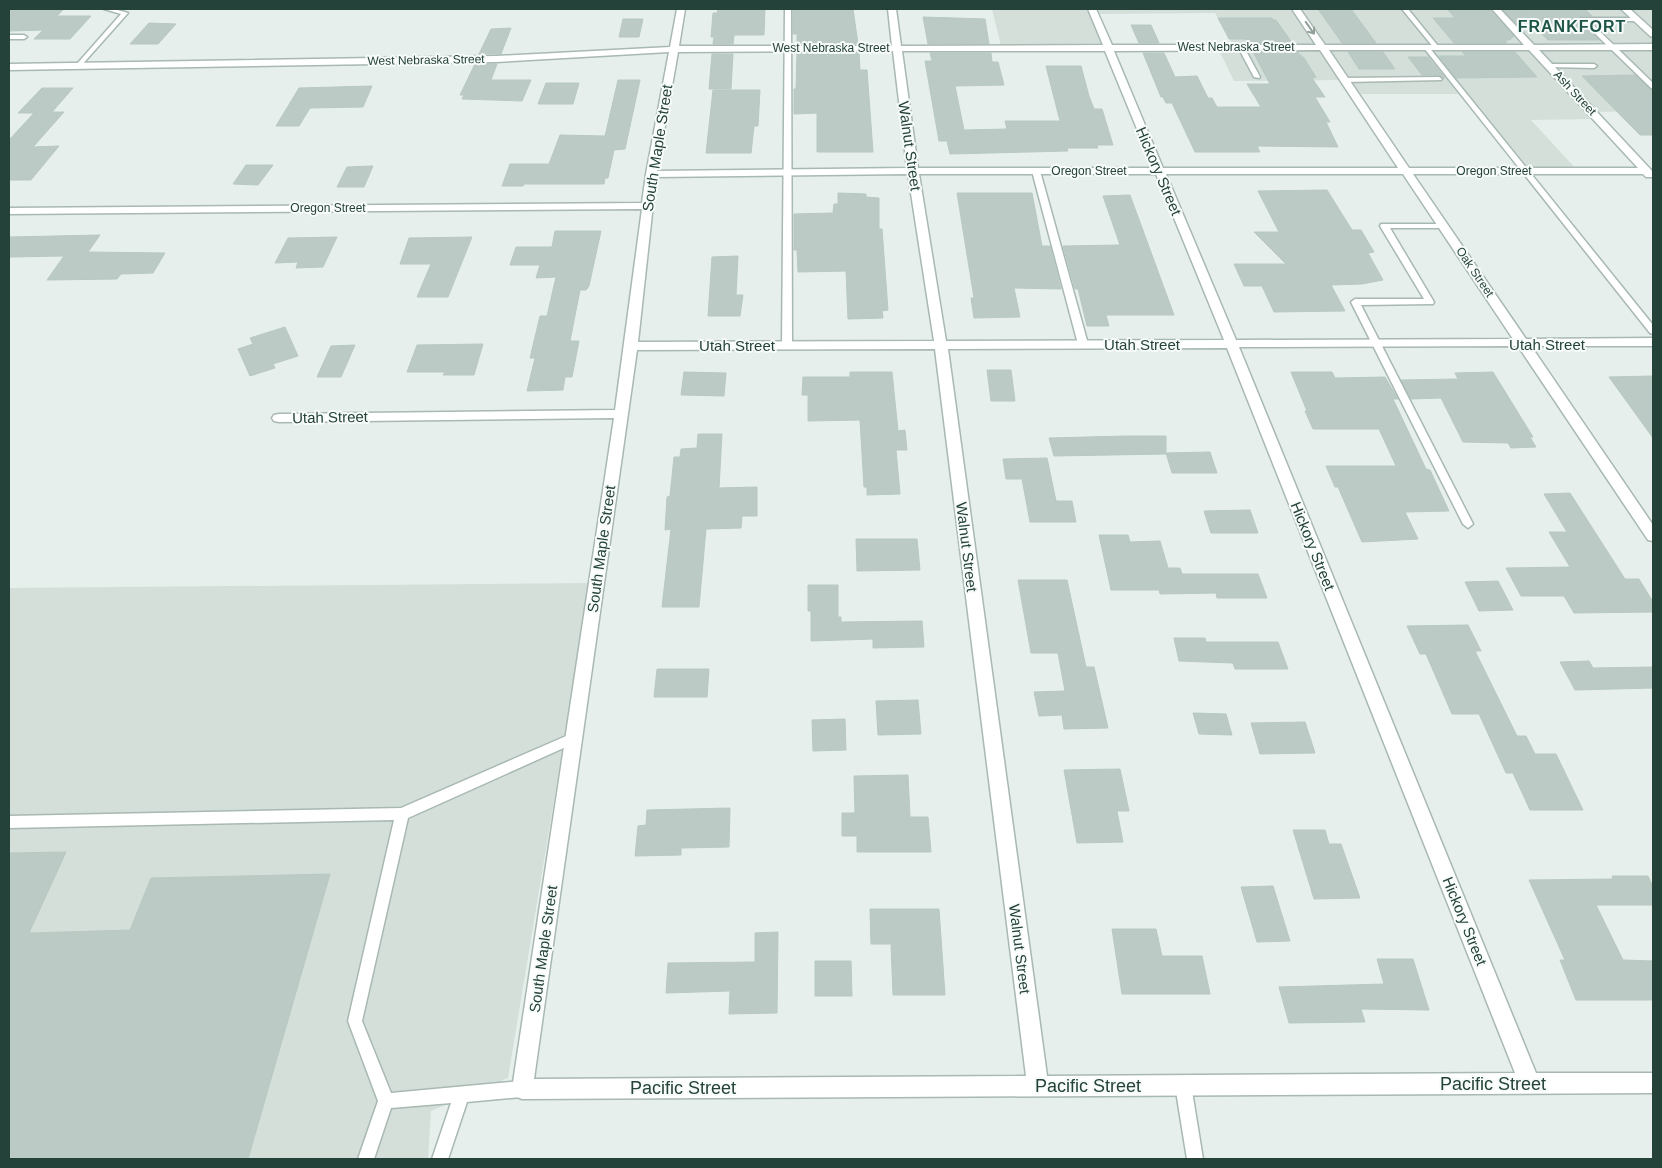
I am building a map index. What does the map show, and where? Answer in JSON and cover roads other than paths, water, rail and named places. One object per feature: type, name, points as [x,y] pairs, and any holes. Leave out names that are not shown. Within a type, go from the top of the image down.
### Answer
[{"type":"street","name":"South Maple Street","points":[[522,1089],[631,346],[651,174],[681,9]]},
{"type":"street","name":"Walnut Street","points":[[892,9],[913,171],[941,344],[1038,1086]]},
{"type":"street","name":"Hickory Street","points":[[1092,9],[1231,343],[1530,1084]]},
{"type":"street","name":"Oak Street","points":[[1296,9],[1653,536]]},
{"type":"street","name":"Ash Street","points":[[1496,9],[1650,174]]},
{"type":"street","points":[[1625,9],[1653,34]]},
{"type":"street","name":"West Nebraska Street","points":[[9,67],[496,59],[673,49],[1653,47]]},
{"type":"street","name":"Oregon Street","points":[[651,174],[913,171],[1527,171],[1650,174]]},
{"type":"street","name":"Oregon Street","points":[[9,211],[647,206]]},
{"type":"street","name":"Utah Street","points":[[631,346],[1653,342]]},
{"type":"street","name":"Utah Street","points":[[279,418],[621,414]]},
{"type":"street","name":"Pacific Street","points":[[522,1089],[1653,1083]]},
{"type":"lane","points":[[78,66],[124,13],[107,9]]},
{"type":"lane","points":[[787,345],[786,49],[788,9]]},
{"type":"lane","points":[[1405,9],[1431,47],[1653,331]]},
{"type":"lane","points":[[1636,18],[1583,19],[1653,87]]},
{"type":"lane","points":[[9,37],[24,37]]},
{"type":"lane","points":[[1241,47],[1257,77]]},
{"type":"lane","points":[[1550,66],[1594,66]]},
{"type":"lane","points":[[1345,80],[1439,79]]},
{"type":"lane","points":[[1036,171],[1083,344]]},
{"type":"lane","points":[[1443,226],[1384,226],[1430,302],[1354,302],[1468,524]]},
{"type":"lane","points":[[9,822],[402,814],[573,738]]},
{"type":"lane","points":[[366,1159],[386,1101],[355,1021],[402,814]]},
{"type":"lane","points":[[1183,1085],[1195,1159]]},
{"type":"lane","points":[[386,1101],[522,1089]]},
{"type":"lane","points":[[440,1159],[461,1095]]},
{"type":"district","name":"FRANKFORT","points":[[1572,26]]}]
